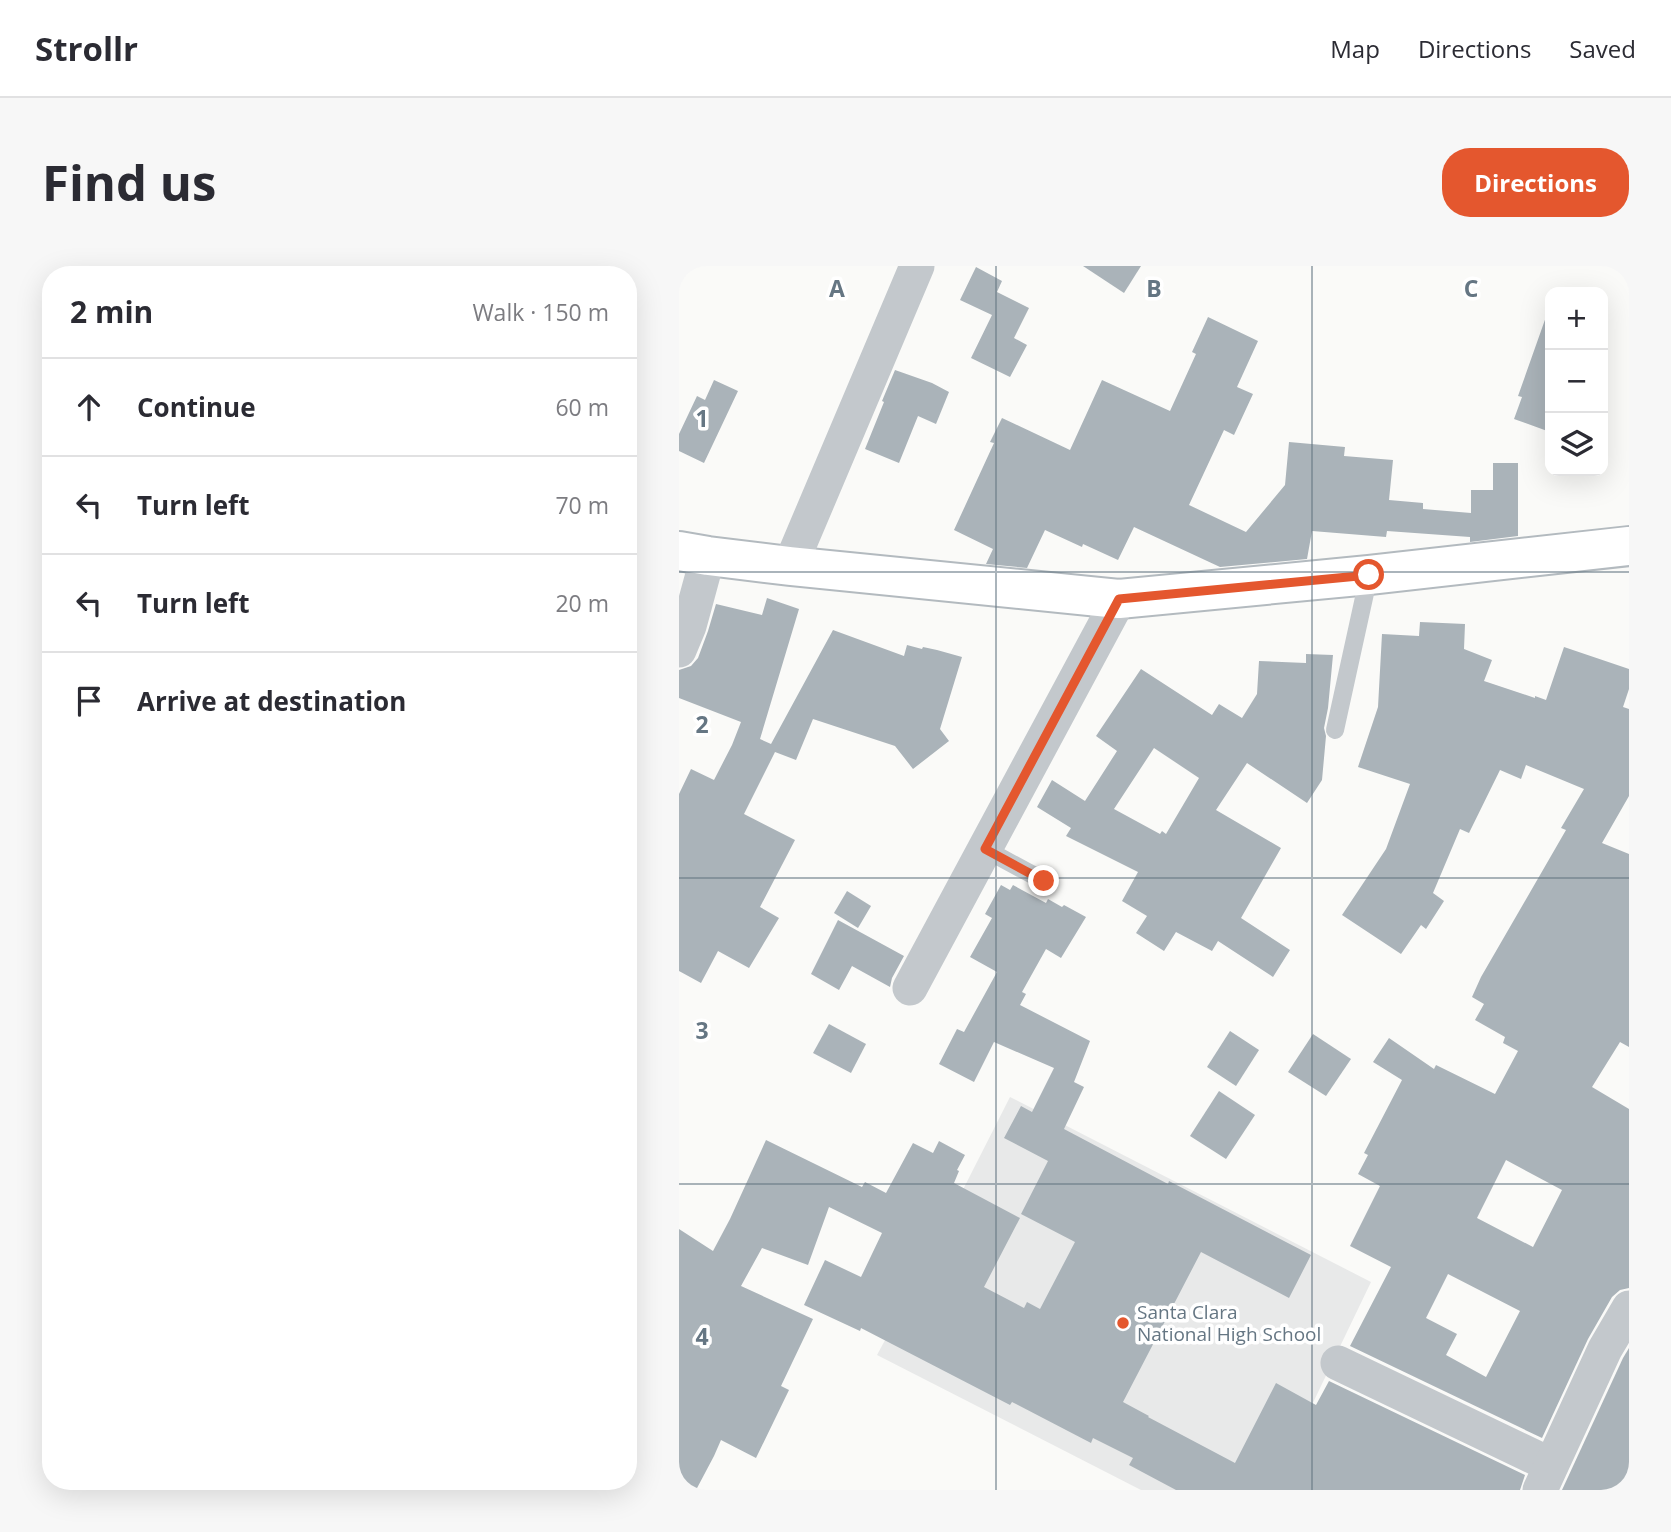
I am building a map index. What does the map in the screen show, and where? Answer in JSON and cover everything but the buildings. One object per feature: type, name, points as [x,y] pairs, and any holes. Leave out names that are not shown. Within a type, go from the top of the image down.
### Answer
[{"type":"main road","points":[[693,554],[1119,599],[1629,546]]},
{"type":"street","points":[[790,566],[917,266]]},
{"type":"street","points":[[679,650],[689,626],[693,554]]},
{"type":"street","points":[[910,988],[1119,599]]},
{"type":"street","points":[[1338,1363],[1545,1477],[1605,1349],[1629,1308]]},
{"type":"lane","points":[[1335,730],[1369,575]]},
{"type":"lane","points":[[985,849],[1044,881]]},
{"type":"shaded area","name":"Santa Clara National High School","points":[[1010,1097],[1371,1282],[1271,1490],[1141,1490],[877,1355]]},
{"type":"place","name":"Santa Clara National High School","points":[[1123,1323]]},
{"type":"route","points":[[1044,881],[985,849],[1119,599],[1369,575]]}]
